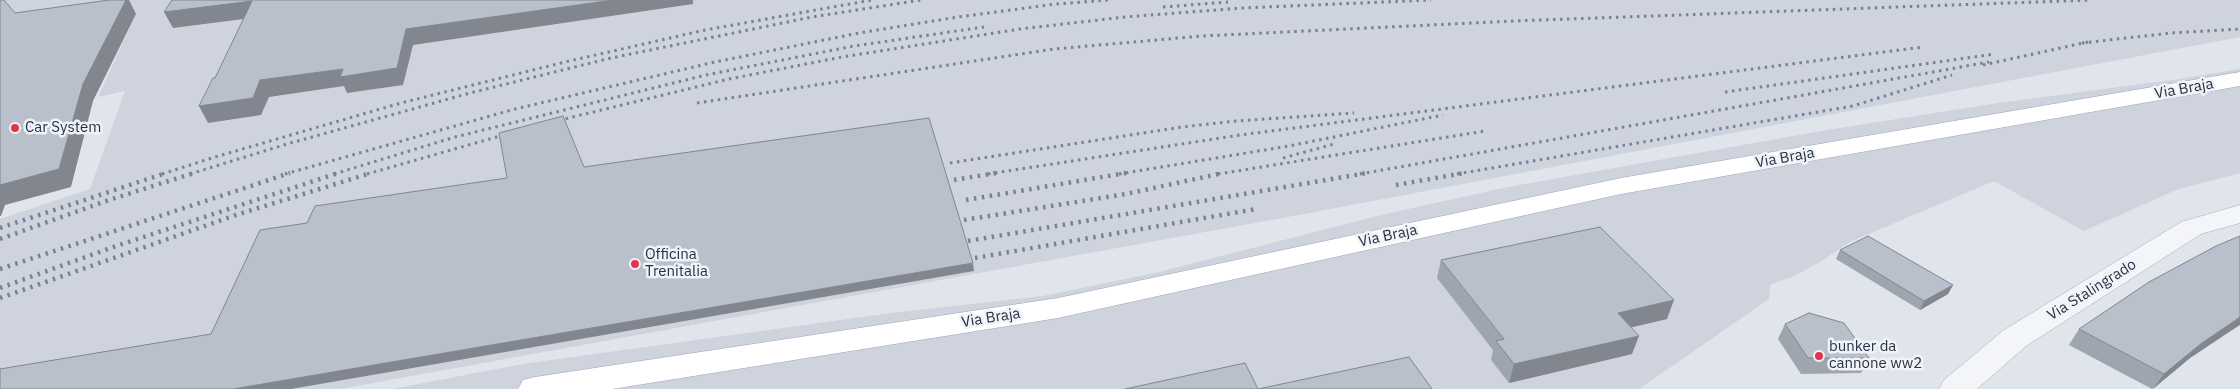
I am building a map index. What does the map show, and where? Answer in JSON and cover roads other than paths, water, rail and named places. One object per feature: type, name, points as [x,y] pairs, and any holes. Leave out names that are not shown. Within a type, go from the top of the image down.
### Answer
[{"type":"main road","name":"Via Braja","points":[[535,389],[1058,308],[1621,186],[2240,79]]},
{"type":"street","name":"Via Stalingrado","points":[[1956,389],[2015,338],[2191,228],[2240,214]]},
{"type":"railway","points":[[162,174],[401,103],[565,62],[705,30],[872,0]]},
{"type":"railway","points":[[190,174],[287,144],[470,93],[611,58],[812,17],[921,0]]},
{"type":"railway","points":[[285,174],[515,109],[715,62],[859,33],[958,17],[1056,4],[1109,0]]},
{"type":"railway","points":[[552,122],[729,79],[842,57],[1020,29],[1125,17],[1242,8],[1431,0]]},
{"type":"railway","points":[[697,103],[1054,49],[1202,36],[1514,21],[2091,0]]},
{"type":"railway","points":[[1163,7],[1228,2]]},
{"type":"railway","points":[[334,174],[455,137],[706,75],[854,46],[984,27]]},
{"type":"railway","points":[[2085,43],[2171,33],[2240,29]]},
{"type":"railway","points":[[1983,65],[2085,43]]},
{"type":"railway","points":[[988,174],[1240,135],[1923,47]]},
{"type":"railway","points":[[1725,92],[1995,54]]},
{"type":"railway","points":[[1360,174],[1989,62]]},
{"type":"railway","points":[[1457,174],[1853,106],[1952,75]]},
{"type":"railway","points":[[950,163],[1182,127],[1236,121],[1354,113]]},
{"type":"railway","points":[[1119,174],[1289,146],[1443,115]]},
{"type":"railway","points":[[1219,174],[1485,131]]},
{"type":"railway","points":[[367,174],[514,132]]},
{"type":"railway","points":[[1283,158],[1334,144]]},
{"type":"railway","points":[[0,228],[166,173]]},
{"type":"railway","points":[[0,239],[109,200],[194,173]]},
{"type":"railway","points":[[0,269],[290,173]]},
{"type":"railway","points":[[0,288],[116,246],[338,173]]},
{"type":"railway","points":[[0,298],[236,215],[371,173]]},
{"type":"railway","points":[[954,180],[996,173]]},
{"type":"railway","points":[[966,200],[1126,173]]},
{"type":"railway","points":[[968,241],[1367,173]]},
{"type":"railway","points":[[1396,185],[1464,173]]},
{"type":"railway","points":[[964,220],[1126,194],[1219,174]]},
{"type":"railway","points":[[975,258],[1256,209]]},
{"type":"place","name":"Car System","points":[[15,128]]},
{"type":"place","name":"Officina Trenitalia","points":[[635,264]]},
{"type":"place","name":"bunker da cannone ww2","points":[[1819,356]]}]
